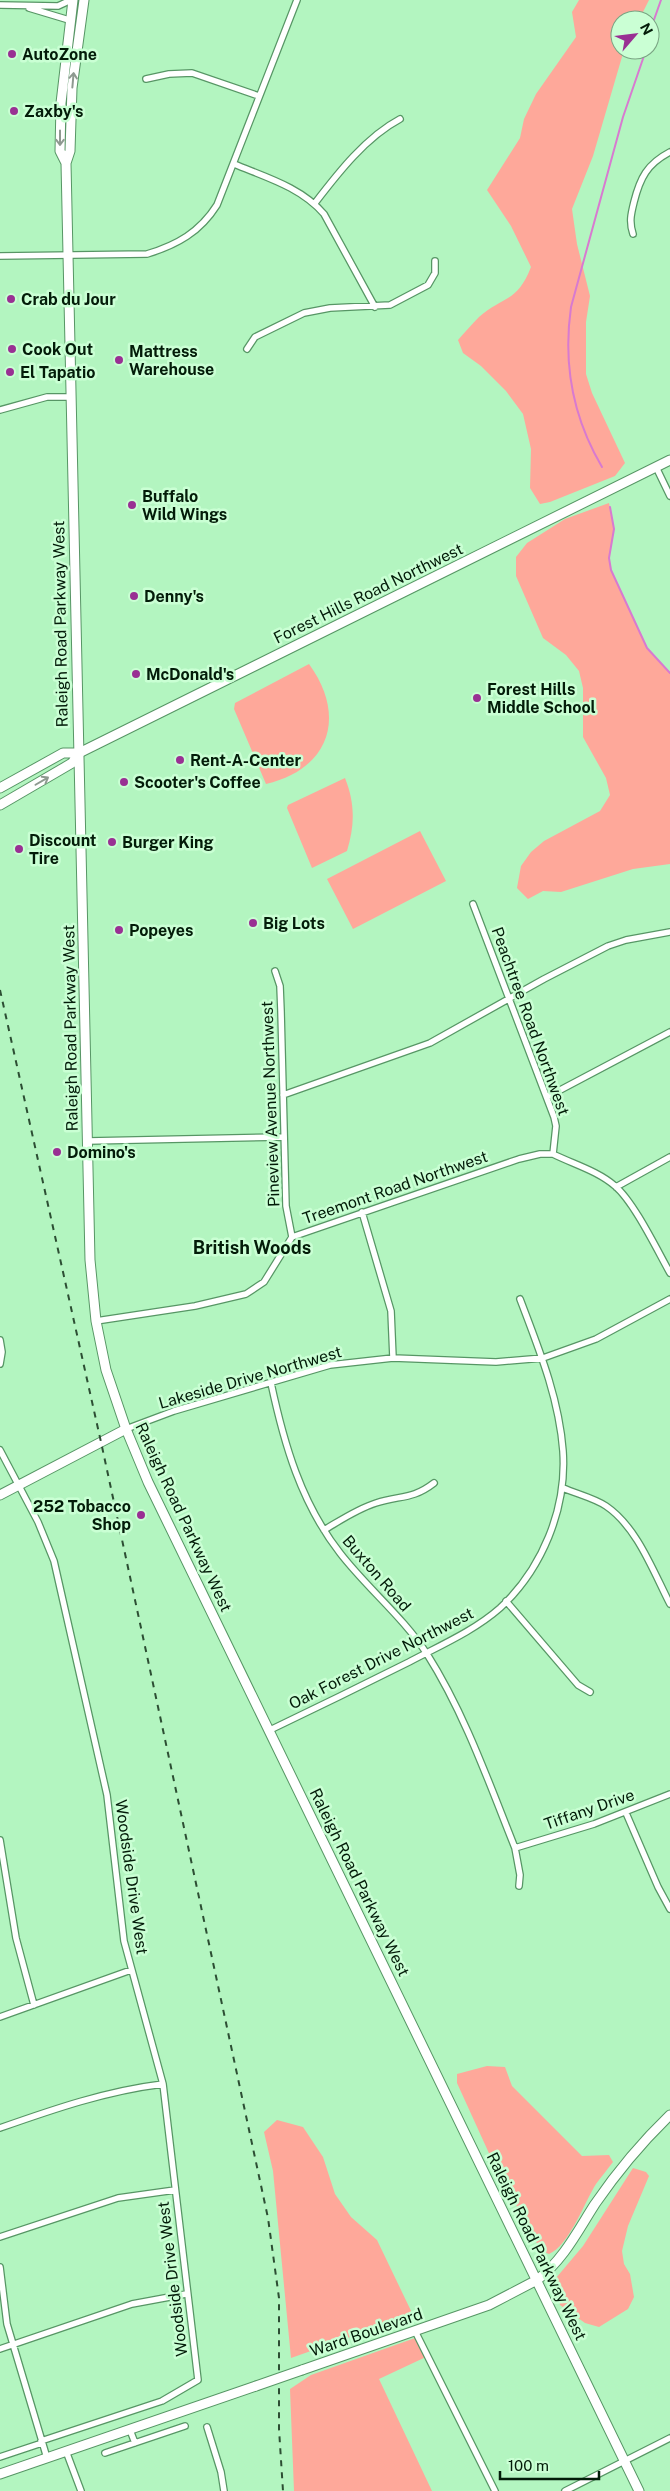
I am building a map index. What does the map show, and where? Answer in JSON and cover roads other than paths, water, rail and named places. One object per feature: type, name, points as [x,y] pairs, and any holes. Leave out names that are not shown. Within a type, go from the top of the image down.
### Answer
[{"type":"main road","name":"Raleigh Road Parkway West","points":[[66,163],[60,150],[60,134],[72,0]]},
{"type":"main road","name":"Raleigh Road Parkway West","points":[[84,0],[72,88],[70,151],[66,163],[67,256],[90,1260],[96,1321],[106,1370],[126,1429],[148,1482],[639,2491]]},
{"type":"main road","name":"Forest Hills Road Northwest","points":[[78,753],[670,460]]},
{"type":"main road","points":[[0,788],[63,753],[78,753]]},
{"type":"main road","points":[[0,805],[72,763],[78,753]]},
{"type":"main road","points":[[0,1495],[126,1429]]},
{"type":"main road","name":"Ward Boulevard","points":[[0,2474],[489,2305],[537,2280],[556,2264],[622,2167],[651,2133],[670,2115]]},
{"type":"street","points":[[0,5],[27,7],[58,6],[72,0]]},
{"type":"street","points":[[0,256],[147,254],[174,244],[192,234],[212,213],[234,164],[297,0]]},
{"type":"street","points":[[27,7],[69,20]]},
{"type":"street","points":[[146,79],[169,74],[192,73],[259,96]]},
{"type":"street","points":[[315,203],[362,149],[388,125],[400,119]]},
{"type":"street","points":[[633,234],[629,223],[641,178],[652,164],[670,152]]},
{"type":"street","points":[[234,164],[289,187],[315,203],[329,222],[375,307]]},
{"type":"street","points":[[247,349],[255,337],[304,314],[330,308],[390,306],[428,285],[435,273],[435,261]]},
{"type":"street","points":[[0,410],[47,397],[70,397]]},
{"type":"street","points":[[656,467],[670,496]]},
{"type":"street","name":"Peachtree Road Northwest","points":[[473,904],[547,1097],[556,1126],[553,1154]]},
{"type":"street","points":[[283,1095],[430,1043],[608,946],[626,940],[670,932]]},
{"type":"street","name":"Pineview Avenue Northwest","points":[[275,971],[280,986],[286,1206],[292,1237]]},
{"type":"street","points":[[547,1097],[670,1032]]},
{"type":"street","points":[[88,1141],[284,1137]]},
{"type":"street","name":"Treemont Road Northwest","points":[[96,1321],[195,1306],[246,1294],[264,1282],[292,1237],[519,1159],[540,1154],[553,1154]]},
{"type":"street","points":[[553,1154],[616,1186],[639,1219],[670,1273]]},
{"type":"street","points":[[616,1186],[670,1157]]},
{"type":"street","points":[[362,1212],[391,1310],[393,1358]]},
{"type":"street","name":"Oak Forest Drive Northwest","points":[[270,1730],[426,1653],[484,1620],[506,1601],[525,1580],[546,1544],[563,1488],[563,1452],[559,1418],[543,1358],[520,1299]]},
{"type":"street","name":"Lakeside Drive Northwest","points":[[126,1429],[174,1411],[330,1365],[393,1358],[496,1362],[543,1358],[596,1339],[670,1299]]},
{"type":"street","points":[[0,1340],[2,1352],[0,1364]]},
{"type":"street","name":"Buxton Road","points":[[270,1383],[283,1437],[294,1469],[307,1500],[324,1530],[355,1572],[426,1653],[461,1717],[515,1848],[520,1875],[519,1886]]},
{"type":"street","name":"Woodside Drive West","points":[[0,1450],[45,1539],[65,1603],[111,1818],[117,1896],[131,1970],[163,2084],[186,2294],[198,2380],[162,2401],[42,2442]]},
{"type":"street","points":[[324,1530],[362,1508],[418,1494],[434,1483]]},
{"type":"street","points":[[563,1488],[604,1505],[617,1514],[637,1542],[670,1604]]},
{"type":"street","points":[[506,1601],[578,1685],[590,1692]]},
{"type":"street","name":"Tiffany Drive","points":[[515,1848],[568,1833],[626,1813],[670,1794]]},
{"type":"street","points":[[626,1813],[658,1887],[670,1909]]},
{"type":"street","points":[[0,1840],[16,1938],[34,2005]]},
{"type":"street","points":[[0,2017],[131,1970]]},
{"type":"street","points":[[0,2128],[84,2099],[129,2088],[163,2084]]},
{"type":"street","points":[[0,2238],[118,2198],[175,2190]]},
{"type":"street","points":[[0,2267],[7,2324],[47,2458]]},
{"type":"street","points":[[0,2349],[132,2304],[186,2294]]},
{"type":"street","points":[[415,2331],[495,2491]]},
{"type":"street","points":[[105,2453],[185,2426]]},
{"type":"street","points":[[207,2426],[221,2472],[224,2491]]},
{"type":"street","points":[[130,2430],[135,2443]]},
{"type":"street","points":[[564,2491],[670,2438]]},
{"type":"street","points":[[0,2457],[42,2442]]},
{"type":"street","points":[[66,2451],[81,2491]]},
{"type":"waterway","points":[[657,10],[661,0]]},
{"type":"waterway","points":[[602,467],[584,429],[577,410],[573,390],[568,349],[571,307],[623,117],[643,60]]},
{"type":"waterway","points":[[610,507],[614,529],[609,558],[611,570],[647,648],[670,673]]},
{"type":"railway","points":[[0,990],[101,1442],[268,2218],[279,2298],[279,2429],[283,2491]]},
{"type":"place","name":"AutoZone","points":[[12,54]]},
{"type":"place","name":"Zaxby's","points":[[14,111]]},
{"type":"place","name":"Crab du Jour","points":[[11,299]]},
{"type":"place","name":"Cook Out","points":[[12,349]]},
{"type":"place","name":"Mattress Warehouse","points":[[119,360]]},
{"type":"place","name":"El Tapatio","points":[[10,372]]},
{"type":"place","name":"Buffalo Wild Wings","points":[[132,505]]},
{"type":"place","name":"Denny's","points":[[134,596]]},
{"type":"place","name":"McDonald's","points":[[136,674]]},
{"type":"place","name":"Forest Hills Middle School","points":[[477,698]]},
{"type":"place","name":"Rent-A-Center","points":[[180,760]]},
{"type":"place","name":"Scooter's Coffee","points":[[124,782]]},
{"type":"place","name":"Burger King","points":[[112,842]]},
{"type":"place","name":"Discount Tire","points":[[19,849]]},
{"type":"place","name":"Big Lots","points":[[253,923]]},
{"type":"place","name":"Popeyes","points":[[119,930]]},
{"type":"place","name":"Domino's","points":[[57,1152]]},
{"type":"place","name":"252 Tobacco Shop","points":[[141,1515]]},
{"type":"district","name":"British Woods","points":[[252,1248]]}]
